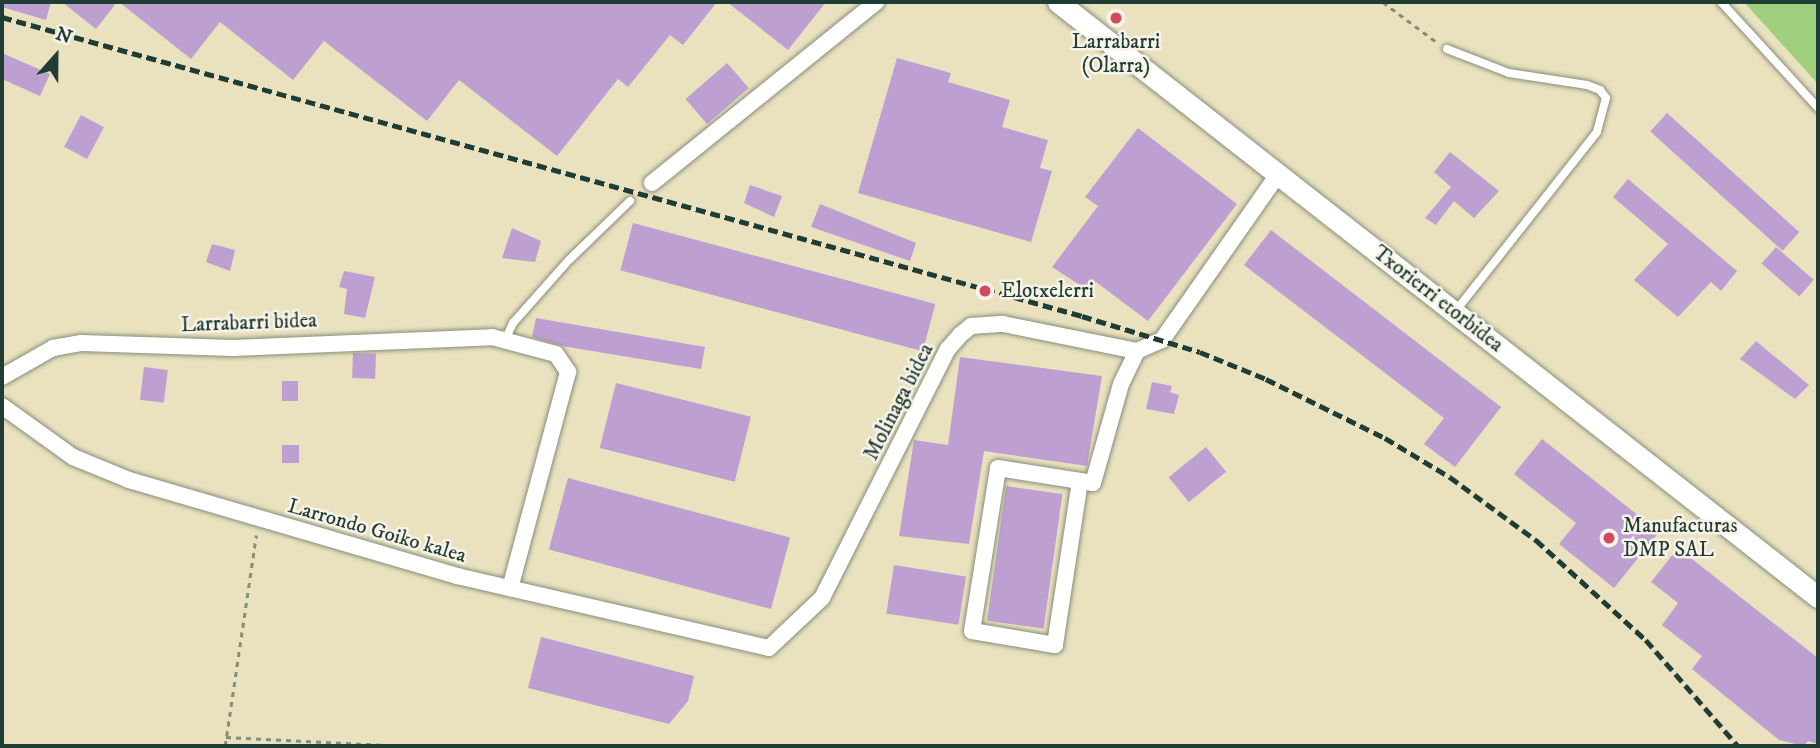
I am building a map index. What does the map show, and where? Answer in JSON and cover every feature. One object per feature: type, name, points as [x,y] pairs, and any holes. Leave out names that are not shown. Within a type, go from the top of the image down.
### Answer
[{"type":"street","points":[[652,183],[876,2]]},
{"type":"street","name":"Txorierri etorbidea","points":[[1058,2],[1818,597]]},
{"type":"street","points":[[1080,481],[1055,645],[972,631],[998,468],[1093,483],[1121,384],[1137,351],[1162,340],[1279,173]]},
{"type":"street","name":"Molinaga bidea","points":[[760,648],[778,642],[822,598],[948,349],[971,326],[1003,324],[1137,351]]},
{"type":"street","name":"Larrabarri bidea","points":[[2,377],[53,348],[82,343],[233,348],[388,338],[506,338],[556,354],[568,372],[510,588]]},
{"type":"street","name":"Larrondo Goiko kalea","points":[[2,406],[42,438],[101,470],[259,519],[510,588],[760,648]]},
{"type":"lane","points":[[1721,2],[1818,108]]},
{"type":"lane","points":[[1447,49],[1509,73],[1587,85],[1600,90],[1606,98],[1597,132],[1455,312]]},
{"type":"lane","points":[[506,338],[513,323],[569,261],[630,201]]},
{"type":"path","points":[[1383,2],[1447,49]]},
{"type":"path","points":[[225,746],[259,519]]},
{"type":"path","points":[[226,737],[401,746]]},
{"type":"green space","points":[[1744,2],[1818,2],[1818,84]]},
{"type":"building","points":[[2,2],[51,2],[46,20],[2,7]]},
{"type":"building","points":[[62,2],[117,2],[96,29]]},
{"type":"building","points":[[119,2],[717,2],[683,45],[670,35],[628,87],[618,79],[557,156],[459,80],[427,121],[324,41],[293,80],[220,22],[191,59]]},
{"type":"building","points":[[727,2],[826,2],[788,50]]},
{"type":"building","points":[[2,53],[50,74],[40,96],[2,79]]},
{"type":"building","points":[[897,58],[951,73],[948,82],[1010,100],[1002,127],[1048,140],[1040,168],[1052,171],[1031,242],[858,193]]},
{"type":"building","points":[[727,63],[749,88],[707,124],[685,99]]},
{"type":"building","points":[[1667,113],[1799,232],[1783,251],[1650,132]]},
{"type":"building","points":[[81,115],[104,127],[87,159],[64,147]]},
{"type":"building","points":[[1138,128],[1237,204],[1148,321],[1096,282],[1089,291],[1052,267],[1098,206],[1085,197]]},
{"type":"building","points":[[1450,152],[1499,191],[1474,218],[1454,201],[1436,225],[1425,218],[1451,187],[1434,172]]},
{"type":"building","points":[[1628,179],[1737,271],[1721,291],[1711,282],[1678,317],[1634,280],[1668,244],[1613,197]]},
{"type":"building","points":[[750,185],[782,196],[774,217],[744,203]]},
{"type":"building","points":[[820,204],[916,243],[910,261],[811,227]]},
{"type":"building","points":[[633,223],[935,304],[923,351],[620,270]]},
{"type":"building","points":[[512,228],[541,241],[535,262],[502,258]]},
{"type":"building","points":[[1271,230],[1501,407],[1455,467],[1424,444],[1444,418],[1244,265]]},
{"type":"building","points":[[212,244],[235,250],[230,271],[206,262]]},
{"type":"building","points":[[1776,247],[1814,280],[1799,296],[1762,264]]},
{"type":"building","points":[[344,271],[375,277],[365,318],[344,314],[347,289],[339,287]]},
{"type":"building","points":[[536,318],[705,347],[701,369],[562,346],[532,337]]},
{"type":"building","points":[[1756,341],[1809,385],[1795,399],[1740,359]]},
{"type":"building","points":[[353,353],[376,354],[375,379],[352,378]]},
{"type":"building","points":[[960,357],[1102,376],[1087,466],[984,451],[969,544],[899,536],[914,440],[948,445]]},
{"type":"building","points":[[144,367],[168,370],[164,403],[140,400]]},
{"type":"building","points":[[282,381],[298,381],[298,401],[282,401]]},
{"type":"building","points":[[1152,382],[1172,386],[1170,392],[1179,395],[1174,414],[1146,409]]},
{"type":"building","points":[[616,383],[751,417],[735,482],[600,448]]},
{"type":"building","points":[[1542,439],[1659,532],[1614,588],[1559,544],[1576,523],[1514,474]]},
{"type":"building","points":[[282,445],[299,445],[299,463],[282,463]]},
{"type":"building","points":[[1206,447],[1226,472],[1189,502],[1169,477]]},
{"type":"building","points":[[568,478],[790,538],[771,609],[549,549]]},
{"type":"building","points":[[1006,486],[1062,494],[1044,629],[987,621]]},
{"type":"building","points":[[1678,548],[1818,658],[1818,744],[1808,741],[1804,746],[1779,740],[1692,669],[1702,656],[1662,625],[1678,603],[1651,582]]},
{"type":"building","points":[[894,565],[966,576],[958,625],[886,613]]},
{"type":"building","points":[[541,637],[694,676],[688,701],[669,724],[528,688]]},
{"type":"railway","points":[[2,17],[1082,316],[1200,352],[1266,379],[1385,438],[1450,477],[1536,540],[1646,640],[1738,746]]},
{"type":"place","name":"Larrabarri (Olarra)","points":[[1116,18]]},
{"type":"place","name":"Elotxelerri","points":[[985,291]]},
{"type":"place","name":"Manufacturas DMP SAL","points":[[1609,538]]}]
